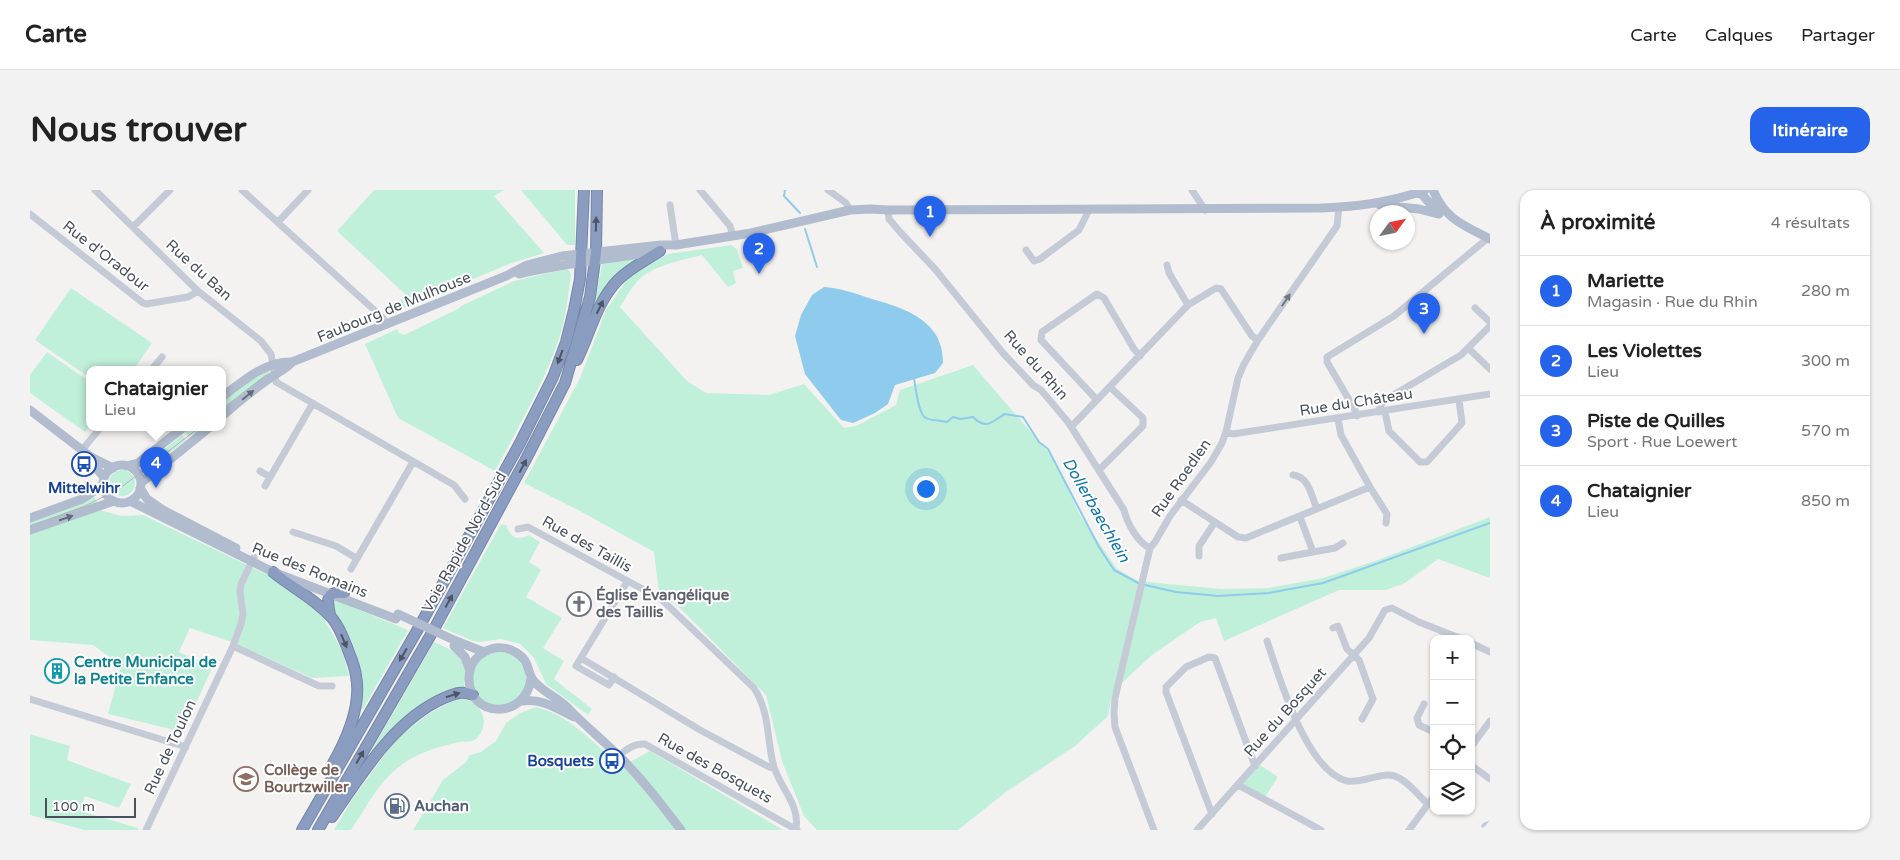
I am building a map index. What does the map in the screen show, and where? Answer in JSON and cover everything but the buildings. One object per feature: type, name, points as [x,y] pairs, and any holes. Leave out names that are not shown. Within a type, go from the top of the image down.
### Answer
[{"type":"highway","name":"Voie Rapide Nord-Sud","points":[[302,830],[418,629],[535,414],[552,377],[566,342],[580,279],[584,190]]},
{"type":"highway","name":"Voie Rapide Nord-Sud","points":[[318,830],[432,631],[525,461],[565,383],[590,297],[595,257],[597,190]]},
{"type":"highway","points":[[565,383],[603,302],[614,285],[628,271],[660,251]]},
{"type":"highway","points":[[273,572],[286,583],[309,597],[330,616],[344,639],[357,677],[357,697],[347,735],[297,830]]},
{"type":"highway","points":[[330,616],[328,602],[331,594],[334,592],[344,593]]},
{"type":"highway","points":[[322,830],[383,748],[408,722],[433,703],[454,694],[468,692],[473,695]]},
{"type":"main road","points":[[1433,190],[1439,204],[1453,218]]},
{"type":"main road","name":"Faubourg de Mulhouse","points":[[595,257],[661,245],[676,245],[751,233],[850,210],[1205,210],[1339,207],[1368,204],[1421,191]]},
{"type":"main road","points":[[1421,191],[1438,214]]},
{"type":"main road","points":[[1368,204],[1419,209],[1453,218],[1489,238]]},
{"type":"main road","name":"Faubourg de Mulhouse","points":[[292,362],[506,276],[527,265],[544,260],[660,251],[676,245]]},
{"type":"main road","points":[[226,394],[263,368],[273,364],[292,362]]},
{"type":"main road","points":[[226,413],[274,375],[287,368],[292,362]]},
{"type":"main road","points":[[30,410],[92,458],[113,468],[138,464],[179,431]]},
{"type":"main road","points":[[140,486],[205,431]]},
{"type":"main road","points":[[92,458],[104,481],[107,496],[119,503],[130,501],[138,494],[140,486],[136,473],[126,466]]},
{"type":"main road","points":[[30,518],[82,499],[104,481],[113,468]]},
{"type":"main road","name":"Rue des Romains","points":[[140,486],[147,499],[163,510],[273,572],[397,617]]},
{"type":"main road","points":[[30,530],[114,501]]},
{"type":"main road","name":"Rue des Romains","points":[[130,501],[252,559],[344,593],[455,644],[484,652]]},
{"type":"main road","name":"Rue des Romains","points":[[455,644],[466,657],[470,671]]},
{"type":"main road","points":[[499,648],[515,652],[527,663],[531,678],[530,686],[522,701],[516,706],[500,710],[485,706],[473,695],[470,687],[470,671],[478,657],[484,652],[499,648]]},
{"type":"main road","points":[[531,678],[567,707],[576,718],[619,756],[652,792],[681,830]]},
{"type":"main road","points":[[522,701],[534,700],[549,704],[576,718]]},
{"type":"street","name":"Rue du Ban","points":[[95,190],[198,291],[268,348],[274,375]]},
{"type":"street","points":[[133,227],[170,190]]},
{"type":"street","points":[[242,190],[383,318],[387,325]]},
{"type":"street","points":[[278,222],[308,190]]},
{"type":"street","points":[[700,190],[730,226],[733,236]]},
{"type":"street","points":[[828,190],[846,203],[850,210]]},
{"type":"street","points":[[1192,190],[1205,210]]},
{"type":"street","points":[[670,205],[676,245]]},
{"type":"street","name":"Rue Roedlen","points":[[1154,830],[1115,727],[1114,713],[1115,698],[1150,548],[1181,500],[1211,462],[1226,432],[1238,378],[1258,340],[1337,226],[1339,207]]},
{"type":"street","name":"Rue du Rhin","points":[[888,210],[889,219],[900,232],[935,269],[1003,352],[1033,385],[1041,390],[1072,426],[1124,510],[1126,517],[1143,545],[1150,548]]},
{"type":"street","points":[[1026,250],[1036,262],[1080,230],[1090,210]]},
{"type":"street","name":"Rue d'Oradour","points":[[30,214],[143,303],[188,297],[198,291]]},
{"type":"street","points":[[1357,416],[1327,362],[1327,357],[1394,316],[1489,238]]},
{"type":"street","points":[[1167,265],[1169,274],[1188,305]]},
{"type":"street","points":[[1072,426],[1188,305],[1216,288],[1221,290],[1252,336],[1258,340]]},
{"type":"street","points":[[1097,400],[1041,340],[1042,332],[1097,294],[1104,298],[1134,350],[1140,356]]},
{"type":"street","points":[[1475,308],[1490,322]]},
{"type":"street","points":[[1459,400],[1462,422],[1426,462],[1420,462],[1388,431],[1380,406],[1385,400],[1461,355],[1488,332]]},
{"type":"street","points":[[1468,348],[1489,365]]},
{"type":"street","points":[[154,366],[162,357]]},
{"type":"street","points":[[274,375],[274,379],[280,385],[454,486],[465,499]]},
{"type":"street","points":[[1099,470],[1143,426],[1143,418],[1110,388]]},
{"type":"street","name":"Rue du Château","points":[[1226,432],[1233,434],[1338,419],[1490,394]]},
{"type":"street","points":[[265,486],[313,403]]},
{"type":"street","points":[[1338,419],[1340,435],[1387,514],[1386,523]]},
{"type":"street","points":[[82,450],[98,431]]},
{"type":"street","points":[[351,569],[413,462]]},
{"type":"street","points":[[260,472],[270,477]]},
{"type":"street","points":[[1293,475],[1305,479],[1317,509]]},
{"type":"street","points":[[1181,500],[1238,537],[1246,538],[1300,517],[1370,486]]},
{"type":"street","points":[[1300,517],[1313,552]]},
{"type":"street","points":[[1199,556],[1199,546],[1215,522]]},
{"type":"street","name":"Rue des Taillis","points":[[518,529],[528,527],[660,599],[671,607],[754,688],[762,701],[774,768],[794,805],[797,830]]},
{"type":"street","points":[[293,532],[336,546],[356,558]]},
{"type":"street","points":[[1281,558],[1335,548],[1343,543]]},
{"type":"street","name":"Rue de Toulon","points":[[146,830],[233,646],[243,614],[240,592],[241,584],[252,559]]},
{"type":"street","points":[[614,677],[609,685],[576,666],[627,582]]},
{"type":"street","name":"Rue du Bosquet","points":[[1197,830],[1369,638],[1382,612],[1388,608],[1398,610],[1419,622],[1452,635]]},
{"type":"street","points":[[1333,628],[1338,626],[1347,649],[1359,660],[1373,698],[1362,719]]},
{"type":"street","points":[[1267,641],[1295,721],[1319,759],[1331,772],[1348,781],[1359,781],[1387,775],[1398,778],[1428,804]]},
{"type":"street","points":[[1475,645],[1490,652]]},
{"type":"street","points":[[233,646],[319,686],[332,686]]},
{"type":"street","points":[[1212,814],[1166,692],[1166,687],[1186,667],[1209,657],[1215,658],[1255,766]]},
{"type":"street","points":[[582,658],[700,730],[774,768]]},
{"type":"street","points":[[30,699],[186,747]]},
{"type":"street","points":[[1424,704],[1417,718],[1419,725],[1430,730]]},
{"type":"street","points":[[1475,742],[1490,721]]},
{"type":"street","name":"Rue des Bosquets","points":[[619,756],[632,747],[645,744],[797,830]]},
{"type":"street","points":[[1475,768],[1490,779]]},
{"type":"street","points":[[1238,785],[1321,830]]},
{"type":"street","points":[[1409,830],[1430,801]]},
{"type":"green space","points":[[374,190],[504,190],[494,196],[544,253],[509,264],[392,313],[405,294],[337,231]]},
{"type":"green space","points":[[521,190],[575,190],[575,245],[567,245]]},
{"type":"green space","points":[[731,245],[737,249],[743,268],[733,271],[736,283],[728,287],[702,255],[649,272],[635,284],[620,307],[687,381],[706,393],[769,395],[804,384],[844,428],[856,426],[896,405],[900,390],[973,365],[1055,460],[1080,515],[1117,569],[1138,581],[1221,589],[1269,588],[1323,578],[1378,560],[1490,517],[1490,578],[1438,559],[1405,583],[1386,590],[1339,590],[1224,641],[1216,618],[1200,622],[1152,655],[1113,691],[1108,716],[1075,746],[1006,792],[958,830],[817,830],[804,816],[782,761],[766,695],[678,606],[659,593],[654,552],[580,511],[524,483],[580,378],[606,310],[626,281],[639,269],[668,254]]},
{"type":"green space","points":[[639,258],[593,312],[602,264]]},
{"type":"green space","points":[[566,269],[570,271],[571,275],[559,339],[538,390],[495,471],[398,418],[365,344],[397,329],[399,333],[404,335],[514,281]]},
{"type":"green space","points":[[71,288],[152,343],[136,366],[86,366],[86,375],[35,340]]},
{"type":"green space","points":[[47,352],[86,379],[85,432],[30,393],[30,375]]},
{"type":"green space","points":[[269,370],[270,374],[226,409],[226,397],[237,388]]},
{"type":"green space","points":[[184,431],[200,431],[195,435],[194,433],[189,437]]},
{"type":"green space","points":[[182,435],[186,440],[149,469],[145,465]]},
{"type":"green space","points":[[122,470],[131,474],[135,483],[131,492],[122,496],[113,492],[109,483],[113,474]]},
{"type":"green space","points":[[93,495],[98,504],[30,527],[30,520]]},
{"type":"green space","points":[[100,510],[121,516],[143,515],[268,575],[321,614],[342,650],[349,676],[312,678],[232,642],[190,628],[179,652],[212,668],[183,732],[108,714],[121,665],[93,645],[30,640],[30,534]]},
{"type":"green space","points":[[501,524],[506,525],[510,533],[515,537],[521,538],[529,535],[540,542],[529,562],[541,570],[526,597],[562,618],[543,648],[564,661],[554,679],[592,709],[588,715],[546,684],[534,658],[520,644],[501,639],[481,642],[473,641],[443,628]]},
{"type":"green space","points":[[335,600],[408,630],[363,709],[360,709],[358,662],[354,647],[335,613],[333,601]]},
{"type":"green space","points":[[434,642],[454,652],[462,660],[465,673],[464,688],[450,690],[434,699],[361,769]]},
{"type":"green space","points":[[499,652],[509,654],[518,660],[524,669],[526,679],[524,689],[518,698],[509,704],[499,706],[489,704],[480,698],[474,689],[472,679],[474,669],[480,660],[489,654]]},
{"type":"green space","points":[[464,698],[475,704],[484,719],[482,731],[478,737],[472,741],[445,745],[430,750],[409,760],[395,770],[380,786],[351,830],[334,830],[353,798],[397,738],[427,715],[455,699]]},
{"type":"green space","points":[[536,707],[548,711],[571,724],[592,740],[621,767],[650,751],[783,830],[413,830],[443,780],[466,762],[470,755],[481,752],[496,741],[506,723],[520,713]]},
{"type":"green space","points":[[30,734],[70,746],[67,760],[131,784],[119,808],[85,796],[80,811],[138,828],[138,830],[84,830],[30,815]]},
{"type":"green space","points":[[1260,765],[1278,777],[1265,797],[1241,785]]},
{"type":"water","points":[[824,287],[835,288],[895,306],[920,318],[937,336],[942,348],[943,363],[935,373],[895,385],[888,404],[875,413],[853,423],[841,420],[805,374],[795,336],[801,315],[812,295]]},
{"type":"waterway","name":"Dollerbaechlein","points":[[785,190],[784,196],[800,213]]},
{"type":"waterway","name":"Dollerbaechlein","points":[[805,229],[817,267]]},
{"type":"waterway","name":"Dollerbaechlein","points":[[914,379],[921,412],[928,419],[947,422],[953,417],[960,419],[973,417],[986,424],[1005,414],[1023,417],[1039,442],[1048,449],[1099,547],[1114,570],[1140,584]]},
{"type":"waterway","name":"Dollerbaechlein","points":[[1145,585],[1176,592],[1218,596],[1269,593],[1323,583],[1490,523]]},
{"type":"tram line","points":[[226,406],[266,375]]},
{"type":"tram line","points":[[30,526],[85,506],[119,489],[195,431]]},
{"type":"place","name":"Mariette","points":[[930,237]]},
{"type":"place","name":"Les Violettes","points":[[759,274]]},
{"type":"place","name":"Piste de Quilles","points":[[1424,334]]},
{"type":"place","name":"Mittelwihr","points":[[84,464]]},
{"type":"place","name":"Chataignier","points":[[156,488]]},
{"type":"place","name":"Église Évangélique des Taillis","points":[[579,604]]},
{"type":"place","name":"Centre Municipal de la Petite Enfance","points":[[57,671]]},
{"type":"place","name":"Bosquets","points":[[612,761]]},
{"type":"place","name":"Collège de Bourtzwiller","points":[[246,779]]},
{"type":"place","name":"Auchan","points":[[397,806]]}]
